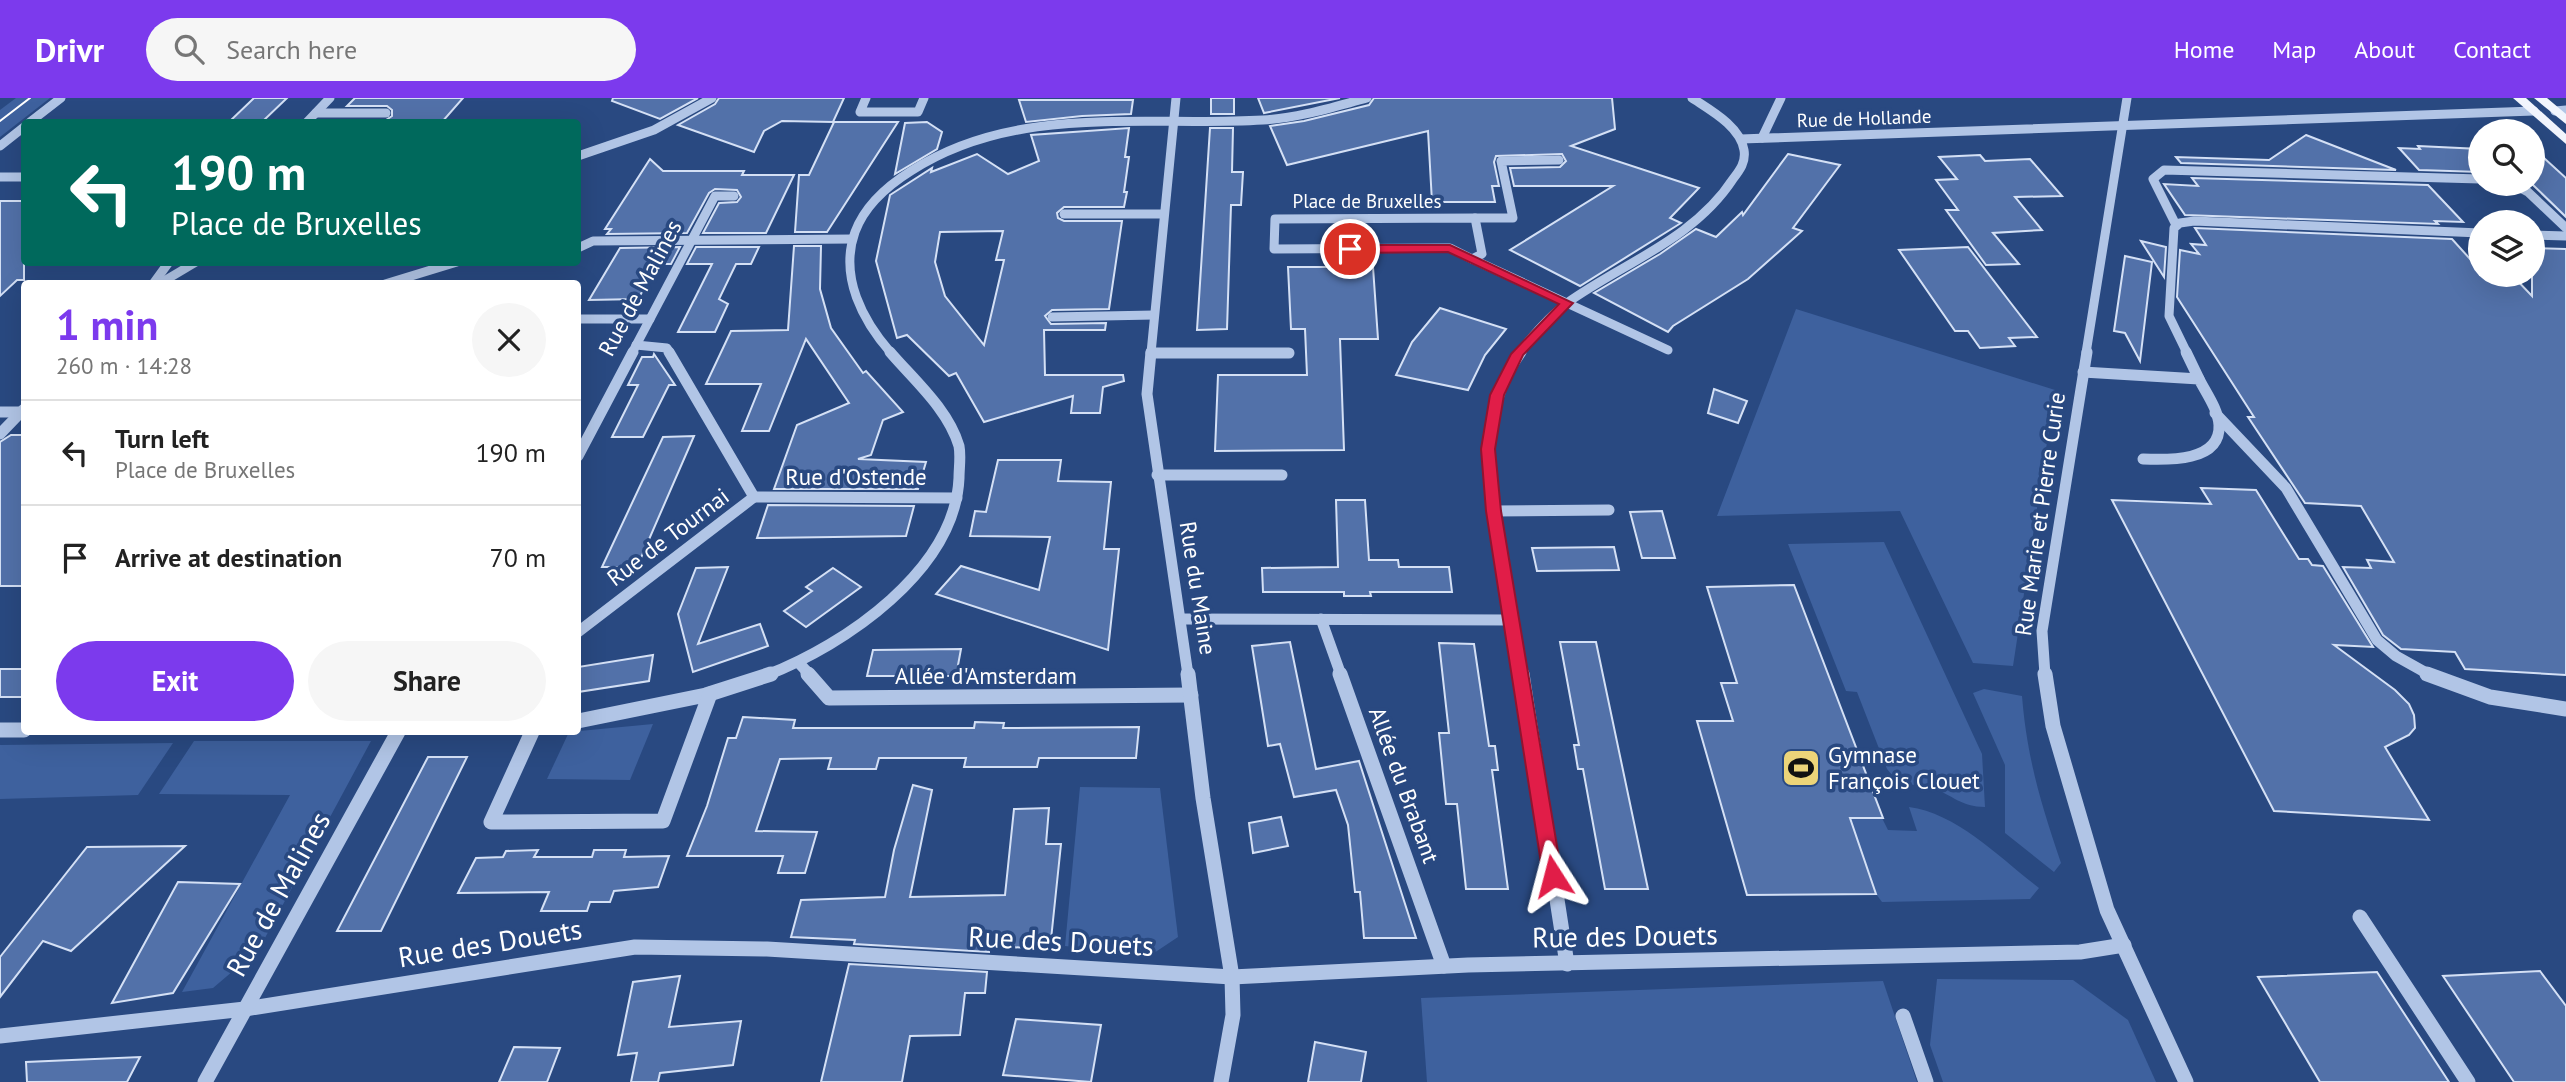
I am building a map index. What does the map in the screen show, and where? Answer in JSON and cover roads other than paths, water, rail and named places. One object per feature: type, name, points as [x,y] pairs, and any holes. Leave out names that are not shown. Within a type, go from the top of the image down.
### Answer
[{"type":"main road","points":[[2519,98],[2566,140]]},
{"type":"main road","points":[[2540,98],[2561,110],[2566,120]]},
{"type":"street","points":[[34,119],[61,98]]},
{"type":"street","points":[[310,119],[330,98]]},
{"type":"street","points":[[581,155],[654,130],[712,98]]},
{"type":"street","points":[[866,98],[860,112],[918,112],[923,98]]},
{"type":"street","name":"Rue du Maine","points":[[1176,98],[1147,394],[1157,475],[1181,619],[1203,798],[1232,977],[1233,1016],[1220,1082]]},
{"type":"street","points":[[581,720],[738,687],[798,662],[854,630],[905,586],[943,535],[957,498],[960,449],[935,403],[880,343],[864,319],[850,273],[852,239],[868,208],[891,184],[927,160],[966,143],[1007,131],[1057,122],[1248,121],[1285,118],[1367,98]]},
{"type":"street","points":[[1566,964],[1513,620],[1493,511],[1488,449],[1497,395],[1518,354],[1567,303],[1670,240],[1719,200],[1733,182],[1745,160],[1741,139],[1724,122],[1692,98]]},
{"type":"street","points":[[1762,138],[1780,98]]},
{"type":"street","name":"Rue Marie et Pierre Curie","points":[[2127,98],[2042,631],[2045,677],[2053,726],[2107,911],[2186,1082]]},
{"type":"street","name":"Rue de Hollande","points":[[1741,139],[2534,111]]},
{"type":"street","points":[[316,113],[386,113]]},
{"type":"street","points":[[0,146],[21,129]]},
{"type":"street","points":[[1472,259],[1482,254],[1475,218],[1513,218],[1501,161],[1559,160]]},
{"type":"street","points":[[2143,459],[2174,460],[2199,454],[2216,437],[2219,427],[2215,413],[2169,316],[2176,225],[2153,179],[2164,170],[2468,178]]},
{"type":"street","points":[[0,177],[21,177]]},
{"type":"street","name":"Rue de Malines","points":[[581,450],[715,196],[734,196]]},
{"type":"street","points":[[2532,196],[2566,228]]},
{"type":"street","points":[[1064,214],[1164,214]]},
{"type":"street","name":"Place de Bruxelles","points":[[1475,218],[1275,219],[1274,249],[1450,248],[1567,303]]},
{"type":"street","points":[[2176,225],[2194,221],[2468,232]]},
{"type":"street","points":[[2545,235],[2566,236]]},
{"type":"street","points":[[581,246],[593,240],[852,239]]},
{"type":"street","points":[[166,280],[190,266]]},
{"type":"street","points":[[398,280],[444,266]]},
{"type":"street","points":[[1567,303],[1668,350]]},
{"type":"street","points":[[1052,317],[1154,315]]},
{"type":"street","points":[[581,319],[650,319]]},
{"type":"street","name":"Rue de Tournai","points":[[581,630],[754,497],[667,348],[636,345]]},
{"type":"street","points":[[1151,354],[1289,353]]},
{"type":"street","points":[[2082,372],[2199,379]]},
{"type":"street","points":[[0,412],[21,411]]},
{"type":"street","points":[[2215,413],[2286,488],[2377,640],[2398,659],[2454,685],[2529,706],[2566,709]]},
{"type":"street","points":[[0,434],[21,414]]},
{"type":"street","points":[[1157,475],[1282,475]]},
{"type":"street","name":"Rue d'Ostende","points":[[754,497],[957,498]]},
{"type":"street","points":[[1493,511],[1609,510]]},
{"type":"street","points":[[1181,619],[1513,620]]},
{"type":"street","name":"Allée du Brabant","points":[[1321,620],[1444,966]]},
{"type":"street","name":"Allée d'Amsterdam","points":[[798,662],[829,698],[1191,695]]},
{"type":"street","points":[[531,735],[491,822],[663,821],[710,694]]},
{"type":"street","points":[[0,730],[21,730]]},
{"type":"street","name":"Rue de Malines","points":[[205,1082],[395,735]]},
{"type":"street","points":[[2360,917],[2468,1082]]},
{"type":"street","name":"Rue des Douets","points":[[0,1036],[245,1009],[635,947],[767,949],[1232,977],[1444,966],[2080,952],[2124,945]]},
{"type":"street","points":[[1903,1016],[1926,1082]]},
{"type":"tram line","points":[[0,121],[30,98]]},
{"type":"place","name":"Gymnase François Clouet","points":[[1801,768]]}]
